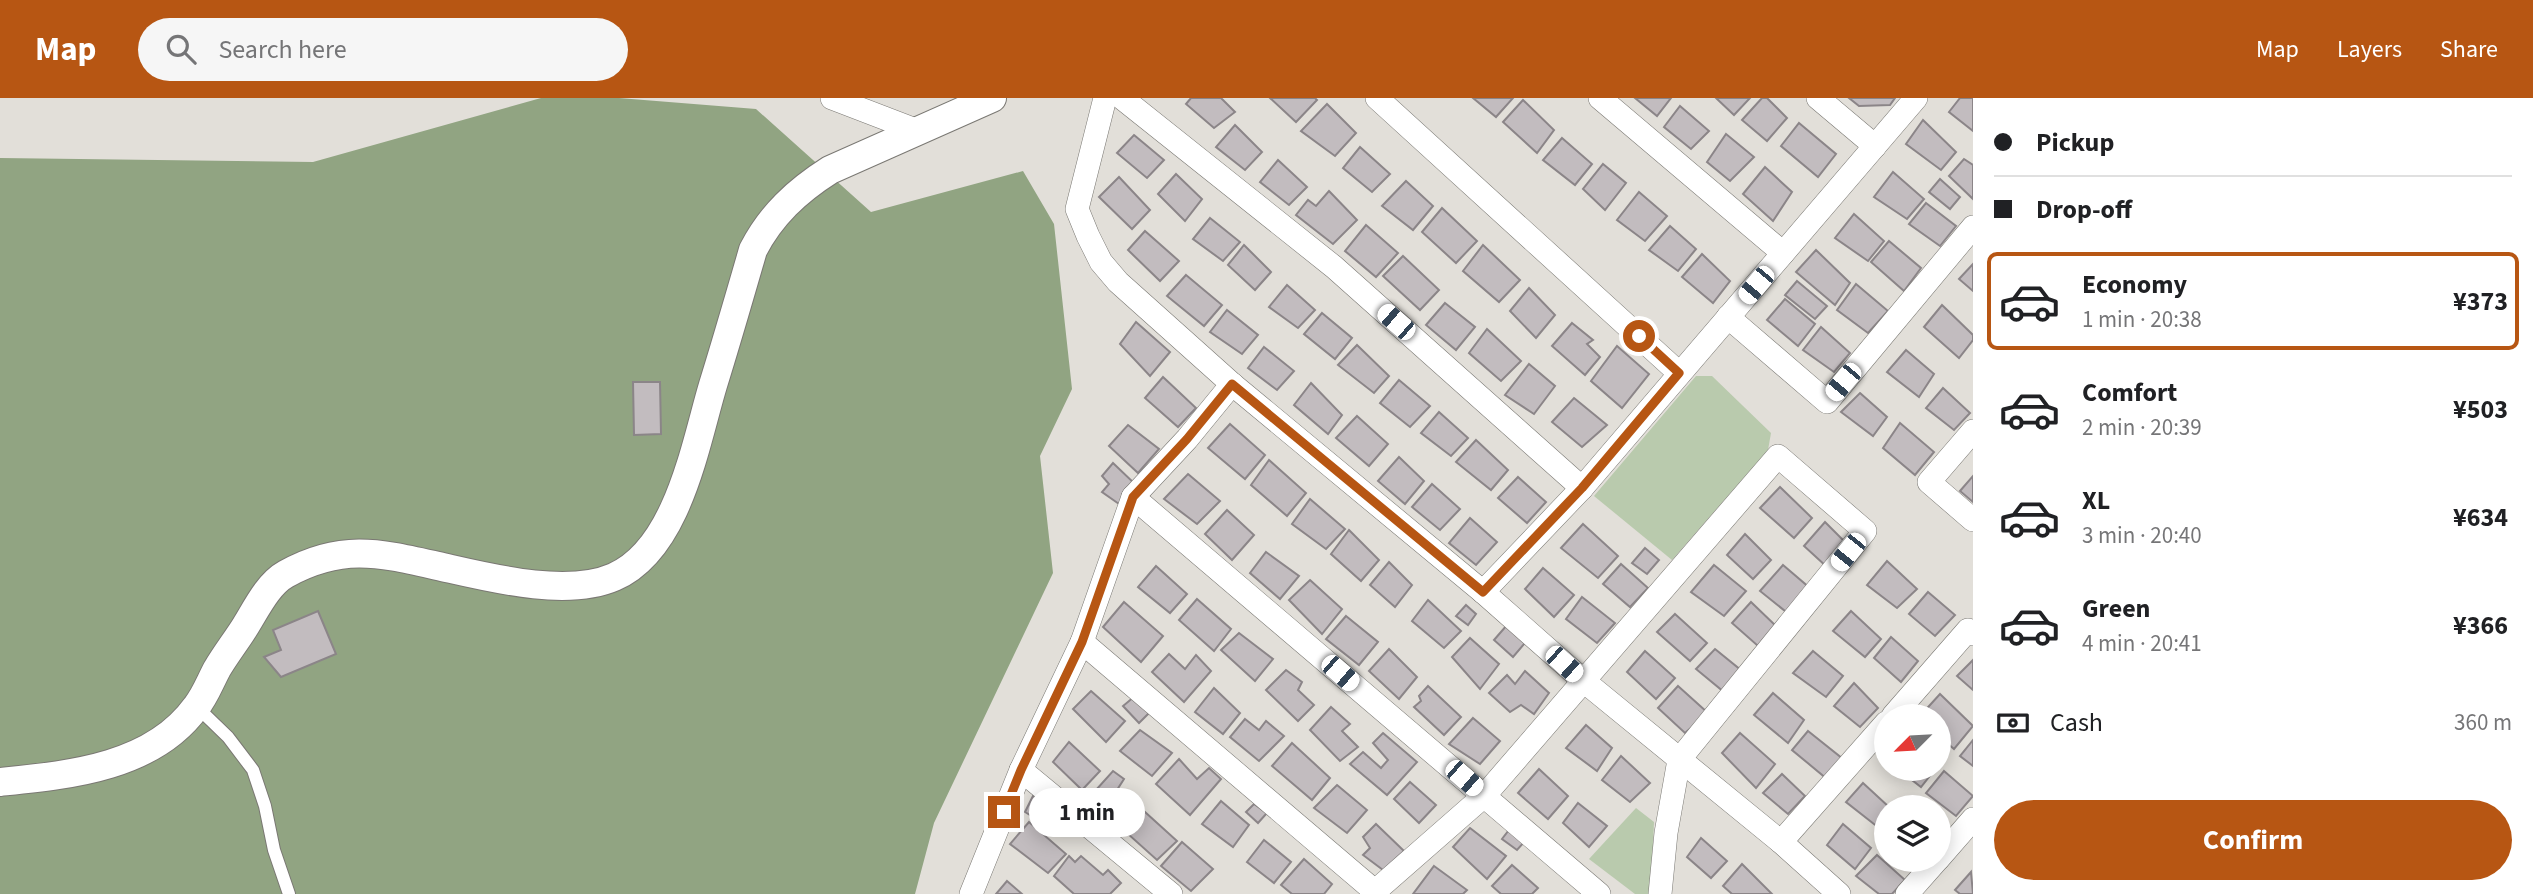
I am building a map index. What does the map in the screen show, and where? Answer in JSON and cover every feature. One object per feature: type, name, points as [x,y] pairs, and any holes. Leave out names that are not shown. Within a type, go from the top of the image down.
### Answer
[{"type":"street","points":[[832,98],[918,131]]},
{"type":"street","points":[[0,782],[55,776],[111,764],[146,751],[177,729],[197,707],[218,668],[277,579],[308,562],[337,554],[380,553],[517,584],[591,584],[615,577],[643,557],[657,539],[682,490],[754,250],[788,201],[830,170],[992,98]]},
{"type":"street","points":[[1105,98],[1077,209],[1101,262],[1118,282],[1232,384],[1483,592],[1585,682],[1781,842],[1839,894]]},
{"type":"street","points":[[1122,98],[1334,267],[1582,488]]},
{"type":"street","points":[[1377,98],[1679,373]]},
{"type":"street","points":[[1600,98],[1783,253]]},
{"type":"street","points":[[1818,98],[1875,146]]},
{"type":"street","points":[[1483,592],[1582,488],[1916,98]]},
{"type":"street","points":[[1728,317],[1827,402],[1973,227]]},
{"type":"street","points":[[971,894],[1021,770],[1082,642],[1133,497],[1187,439],[1232,384]]},
{"type":"street","points":[[1973,431],[1929,482],[1973,520]]},
{"type":"street","points":[[1082,642],[1375,893],[1485,796],[1778,456],[1865,531],[1679,760],[1666,833],[1660,894]]},
{"type":"street","points":[[1133,497],[1599,894]]},
{"type":"street","points":[[1903,704],[1968,630],[1973,634]]},
{"type":"street","points":[[1781,842],[1874,737]]},
{"type":"street","points":[[1021,770],[1171,894]]},
{"type":"street","points":[[1951,844],[1973,819]]},
{"type":"street","points":[[1907,894],[1926,872]]},
{"type":"lane","points":[[197,707],[228,737],[253,770],[265,806],[274,850],[289,894]]},
{"type":"green space","points":[[541,98],[619,98],[756,109],[871,212],[1023,171],[1054,224],[1072,389],[1040,456],[1053,573],[934,823],[915,894],[0,894],[0,158],[313,162]]},
{"type":"green space","points":[[1696,376],[1712,376],[1771,433],[1768,450],[1672,560],[1594,496]]},
{"type":"green space","points":[[1636,808],[1654,822],[1651,894],[1635,894],[1589,859]]},
{"type":"building","points":[[1191,98],[1221,98],[1235,112],[1214,128],[1186,104]]},
{"type":"building","points":[[1270,98],[1315,98],[1317,100],[1296,122]]},
{"type":"building","points":[[1473,98],[1513,98],[1496,117]]},
{"type":"building","points":[[1635,98],[1671,98],[1657,116]]},
{"type":"building","points":[[1716,98],[1750,98],[1734,115]]},
{"type":"building","points":[[1762,98],[1767,98],[1787,118],[1767,141],[1742,120]]},
{"type":"building","points":[[1849,98],[1895,98],[1890,105],[1859,106]]},
{"type":"building","points":[[1960,98],[1973,98],[1973,131],[1949,112]]},
{"type":"building","points":[[1523,100],[1554,130],[1537,153],[1503,122]]},
{"type":"building","points":[[1327,104],[1356,133],[1335,156],[1301,131]]},
{"type":"building","points":[[1680,106],[1709,131],[1691,149],[1664,127]]},
{"type":"building","points":[[1923,120],[1956,152],[1941,170],[1906,144]]},
{"type":"building","points":[[1799,123],[1836,154],[1818,177],[1781,146]]},
{"type":"building","points":[[1235,125],[1262,152],[1245,170],[1216,147]]},
{"type":"building","points":[[1726,134],[1754,157],[1730,181],[1707,162]]},
{"type":"building","points":[[1134,135],[1164,160],[1147,178],[1117,153]]},
{"type":"building","points":[[1562,138],[1592,164],[1575,185],[1543,160]]},
{"type":"building","points":[[1360,147],[1390,174],[1372,192],[1343,168]]},
{"type":"building","points":[[1964,159],[1973,165],[1973,199],[1949,176]]},
{"type":"building","points":[[1278,160],[1307,187],[1289,205],[1260,182]]},
{"type":"building","points":[[1603,164],[1626,183],[1605,210],[1583,189]]},
{"type":"building","points":[[1765,167],[1792,192],[1773,221],[1743,194]]},
{"type":"building","points":[[1893,172],[1924,199],[1907,219],[1874,197]]},
{"type":"building","points":[[1176,174],[1202,199],[1185,221],[1158,194]]},
{"type":"building","points":[[1119,177],[1150,210],[1132,229],[1099,197]]},
{"type":"building","points":[[1940,179],[1960,197],[1950,209],[1929,192]]},
{"type":"building","points":[[1406,181],[1433,206],[1413,230],[1382,206]]},
{"type":"building","points":[[1329,191],[1357,220],[1333,244],[1296,215],[1308,200],[1316,206]]},
{"type":"building","points":[[1639,192],[1667,216],[1645,241],[1617,220]]},
{"type":"building","points":[[1926,203],[1956,226],[1940,246],[1909,224]]},
{"type":"building","points":[[1442,208],[1477,241],[1456,263],[1422,232]]},
{"type":"building","points":[[1854,214],[1884,241],[1868,261],[1835,238]]},
{"type":"building","points":[[1210,218],[1240,242],[1223,261],[1193,239]]},
{"type":"building","points":[[1366,225],[1398,253],[1376,277],[1345,251]]},
{"type":"building","points":[[1670,226],[1696,249],[1678,271],[1649,250]]},
{"type":"building","points":[[1145,231],[1179,261],[1160,281],[1128,250]]},
{"type":"building","points":[[1889,241],[1921,268],[1904,291],[1871,262]]},
{"type":"building","points":[[1244,245],[1271,272],[1255,290],[1228,265]]},
{"type":"building","points":[[1483,245],[1520,280],[1499,302],[1463,271]]},
{"type":"building","points":[[1816,250],[1850,283],[1835,305],[1796,272]]},
{"type":"building","points":[[1702,254],[1730,281],[1713,303],[1682,277]]},
{"type":"building","points":[[1403,256],[1439,290],[1420,310],[1383,276]]},
{"type":"building","points":[[1973,264],[1973,291],[1959,279]]},
{"type":"building","points":[[1186,275],[1222,305],[1204,326],[1167,296]]},
{"type":"building","points":[[1797,281],[1827,306],[1815,319],[1785,295]]},
{"type":"building","points":[[1856,284],[1888,311],[1868,333],[1837,310]]},
{"type":"building","points":[[1287,285],[1315,310],[1298,328],[1269,307]]},
{"type":"building","points":[[1529,288],[1555,315],[1536,338],[1510,311]]},
{"type":"building","points":[[1785,299],[1815,324],[1798,346],[1767,320]]},
{"type":"building","points":[[1445,303],[1475,327],[1456,350],[1426,325]]},
{"type":"building","points":[[1942,305],[1973,335],[1973,340],[1959,358],[1924,327]]},
{"type":"building","points":[[1227,310],[1258,335],[1242,354],[1210,332]]},
{"type":"building","points":[[1322,313],[1352,338],[1335,359],[1304,334]]},
{"type":"building","points":[[1136,322],[1170,352],[1150,376],[1120,344]]},
{"type":"building","points":[[1572,323],[1593,340],[1587,344],[1600,357],[1585,375],[1552,346]]},
{"type":"building","points":[[1821,327],[1850,353],[1834,372],[1803,350]]},
{"type":"building","points":[[1487,329],[1521,361],[1501,381],[1469,353]]},
{"type":"building","points":[[1357,345],[1389,376],[1374,393],[1338,365]]},
{"type":"building","points":[[1617,346],[1649,374],[1622,408],[1591,381]]},
{"type":"building","points":[[1264,347],[1294,371],[1277,390],[1248,368]]},
{"type":"building","points":[[1906,350],[1934,374],[1919,397],[1887,372]]},
{"type":"building","points":[[1529,364],[1555,386],[1534,414],[1505,395]]},
{"type":"building","points":[[1163,377],[1196,408],[1178,427],[1145,398]]},
{"type":"building","points":[[1399,380],[1430,406],[1410,427],[1380,403]]},
{"type":"building","points":[[633,382],[660,382],[661,434],[634,435]]},
{"type":"building","points":[[1311,383],[1342,415],[1328,434],[1294,405]]},
{"type":"building","points":[[1943,388],[1970,413],[1954,430],[1926,408]]},
{"type":"building","points":[[1860,393],[1887,417],[1873,436],[1841,412]]},
{"type":"building","points":[[1574,398],[1607,425],[1582,447],[1552,422]]},
{"type":"building","points":[[1439,412],[1468,438],[1451,456],[1421,433]]},
{"type":"building","points":[[1357,416],[1388,444],[1369,466],[1336,438]]},
{"type":"building","points":[[1900,423],[1934,452],[1915,475],[1883,448]]},
{"type":"building","points":[[1230,424],[1265,455],[1245,479],[1208,448]]},
{"type":"building","points":[[1128,425],[1159,449],[1138,473],[1109,446]]},
{"type":"building","points":[[1476,440],[1508,470],[1491,490],[1456,462]]},
{"type":"building","points":[[1399,457],[1424,481],[1405,504],[1378,481]]},
{"type":"building","points":[[1269,460],[1306,493],[1287,516],[1251,485]]},
{"type":"building","points":[[1113,463],[1135,484],[1119,504],[1102,492],[1109,484],[1102,476]]},
{"type":"building","points":[[1188,474],[1220,501],[1197,524],[1164,499]]},
{"type":"building","points":[[1973,476],[1973,502],[1960,491]]},
{"type":"building","points":[[1518,477],[1546,502],[1527,523],[1498,498]]},
{"type":"building","points":[[1432,484],[1460,509],[1440,530],[1412,507]]},
{"type":"building","points":[[1780,487],[1812,518],[1794,538],[1760,508]]},
{"type":"building","points":[[1310,499],[1345,529],[1326,549],[1292,524]]},
{"type":"building","points":[[1227,510],[1254,535],[1232,560],[1205,534]]},
{"type":"building","points":[[1470,518],[1497,542],[1476,565],[1449,543]]},
{"type":"building","points":[[1825,522],[1847,544],[1827,567],[1804,546]]},
{"type":"building","points":[[1583,524],[1618,556],[1598,578],[1561,548]]},
{"type":"building","points":[[1349,530],[1379,560],[1361,581],[1331,554]]},
{"type":"building","points":[[1745,534],[1771,560],[1753,579],[1727,555]]},
{"type":"building","points":[[1645,548],[1659,560],[1647,574],[1632,563]]},
{"type":"building","points":[[1266,552],[1299,576],[1280,599],[1250,573]]},
{"type":"building","points":[[1887,561],[1917,589],[1897,608],[1867,585]]},
{"type":"building","points":[[1389,562],[1412,585],[1395,607],[1370,585]]},
{"type":"building","points":[[1621,564],[1648,588],[1630,607],[1603,584]]},
{"type":"building","points":[[1714,565],[1746,591],[1724,616],[1691,592]]},
{"type":"building","points":[[1783,565],[1811,589],[1790,615],[1760,591]]},
{"type":"building","points":[[1156,566],[1187,594],[1170,613],[1138,587]]},
{"type":"building","points":[[1543,568],[1574,595],[1554,617],[1525,589]]},
{"type":"building","points":[[1310,580],[1342,609],[1322,634],[1289,600]]},
{"type":"building","points":[[1928,592],[1955,615],[1935,636],[1909,614]]},
{"type":"building","points":[[1582,597],[1615,623],[1597,643],[1566,619]]},
{"type":"building","points":[[1197,599],[1231,629],[1214,651],[1179,620]]},
{"type":"building","points":[[1428,600],[1461,631],[1444,648],[1412,621]]},
{"type":"building","points":[[1124,602],[1163,636],[1141,662],[1103,627]]},
{"type":"building","points":[[1751,602],[1777,627],[1758,646],[1732,623]]},
{"type":"building","points":[[1466,605],[1476,614],[1468,625],[1456,616]]},
{"type":"building","points":[[318,611],[336,654],[281,677],[264,657],[281,650],[273,630]]},
{"type":"building","points":[[1851,611],[1881,639],[1865,657],[1833,631]]},
{"type":"building","points":[[1675,614],[1707,643],[1690,661],[1657,632]]},
{"type":"building","points":[[1346,616],[1378,642],[1359,665],[1326,639]]},
{"type":"building","points":[[1507,625],[1525,643],[1513,657],[1494,640]]},
{"type":"building","points":[[1239,633],[1273,659],[1255,681],[1221,650]]},
{"type":"building","points":[[1891,637],[1918,661],[1901,682],[1874,658]]},
{"type":"building","points":[[1470,638],[1499,664],[1480,689],[1452,657]]},
{"type":"building","points":[[1389,649],[1417,677],[1399,699],[1369,671]]},
{"type":"building","points":[[1715,649],[1742,671],[1724,692],[1696,669]]},
{"type":"building","points":[[1645,651],[1675,678],[1656,699],[1627,672]]},
{"type":"building","points":[[1813,651],[1843,676],[1826,697],[1793,673]]},
{"type":"building","points":[[1169,654],[1185,669],[1196,655],[1211,671],[1184,702],[1152,672]]},
{"type":"building","points":[[1973,660],[1973,690],[1957,676]]},
{"type":"building","points":[[1286,670],[1302,682],[1298,690],[1314,705],[1298,721],[1266,690]]},
{"type":"building","points":[[1525,671],[1549,693],[1534,714],[1521,705],[1510,712],[1489,693],[1507,675],[1515,684]]},
{"type":"building","points":[[1854,683],[1874,704],[1874,712],[1860,727],[1834,706]]},
{"type":"building","points":[[1428,686],[1461,717],[1444,735],[1414,707],[1421,701],[1419,696]]},
{"type":"building","points":[[1678,686],[1708,713],[1685,733],[1658,708]]},
{"type":"building","points":[[1214,688],[1240,713],[1223,734],[1195,712]]},
{"type":"building","points":[[1091,691],[1125,721],[1106,742],[1073,709]]},
{"type":"building","points":[[1773,693],[1804,720],[1788,743],[1754,715]]},
{"type":"building","points":[[1940,694],[1950,704],[1931,704]]},
{"type":"building","points":[[1135,696],[1152,710],[1139,723],[1123,706]]},
{"type":"building","points":[[1951,705],[1973,726],[1954,749],[1951,746]]},
{"type":"building","points":[[1331,707],[1350,724],[1342,731],[1358,747],[1340,761],[1310,730]]},
{"type":"building","points":[[1473,718],[1500,741],[1480,764],[1449,744]]},
{"type":"building","points":[[1245,719],[1259,730],[1266,721],[1284,736],[1259,761],[1230,737]]},
{"type":"building","points":[[1586,725],[1612,748],[1597,771],[1566,748]]},
{"type":"building","points":[[1140,730],[1172,753],[1152,776],[1120,751]]},
{"type":"building","points":[[1808,731],[1843,759],[1827,779],[1792,750]]},
{"type":"building","points":[[1383,733],[1417,762],[1387,795],[1350,764],[1363,752],[1381,768],[1388,760],[1373,743]]},
{"type":"building","points":[[1740,733],[1775,764],[1756,788],[1722,753]]},
{"type":"building","points":[[1973,740],[1973,766],[1960,756]]},
{"type":"building","points":[[1069,742],[1100,771],[1082,790],[1053,762]]},
{"type":"building","points":[[1292,743],[1330,778],[1312,800],[1272,766]]},
{"type":"building","points":[[1621,756],[1650,783],[1630,802],[1602,780]]},
{"type":"building","points":[[1179,759],[1197,779],[1209,768],[1221,779],[1190,815],[1156,784]]},
{"type":"building","points":[[1539,769],[1568,796],[1548,819],[1518,793]]},
{"type":"building","points":[[1113,771],[1124,779],[1117,790],[1133,808],[1118,828],[1087,800]]},
{"type":"building","points":[[1782,774],[1805,796],[1788,814],[1763,793]]},
{"type":"building","points":[[1951,777],[1973,796],[1956,816],[1951,812],[1951,795],[1926,793],[1936,781],[1951,781]]},
{"type":"building","points":[[1913,781],[1926,781],[1921,787]]},
{"type":"building","points":[[1410,782],[1436,805],[1419,823],[1394,799]]},
{"type":"building","points":[[1863,783],[1876,795],[1874,824],[1846,802]]},
{"type":"building","points":[[1337,785],[1367,810],[1347,833],[1314,808]]},
{"type":"building","points":[[1033,796],[1052,808],[1043,823],[1025,812]]},
{"type":"building","points":[[1221,801],[1249,825],[1233,847],[1202,824]]},
{"type":"building","points":[[1578,803],[1607,826],[1589,847],[1563,823]]},
{"type":"building","points":[[1254,804],[1267,813],[1258,823],[1246,812]]},
{"type":"building","points":[[1145,812],[1177,841],[1157,860],[1128,834]]},
{"type":"building","points":[[1029,822],[1066,854],[1048,873],[1010,844]]},
{"type":"building","points":[[1376,824],[1404,851],[1383,870],[1363,855],[1370,848],[1363,837]]},
{"type":"building","points":[[1843,824],[1871,848],[1855,869],[1827,845]]},
{"type":"building","points":[[1512,826],[1527,839],[1517,850],[1502,839]]},
{"type":"building","points":[[1470,828],[1506,856],[1487,879],[1453,847]]},
{"type":"building","points":[[1701,838],[1727,861],[1711,878],[1687,857]]},
{"type":"building","points":[[1264,840],[1291,862],[1274,883],[1247,862]]},
{"type":"building","points":[[1182,842],[1213,869],[1191,891],[1161,866]]},
{"type":"building","points":[[1069,856],[1075,862],[1081,856],[1103,875],[1108,870],[1121,883],[1110,894],[1074,894],[1054,876]]},
{"type":"building","points":[[1874,858],[1874,872],[1896,872],[1905,880],[1892,894],[1879,894],[1856,876]]},
{"type":"building","points":[[1304,859],[1332,884],[1324,894],[1292,894],[1281,885]]},
{"type":"building","points":[[1742,864],[1772,894],[1732,894],[1723,886]]},
{"type":"building","points":[[1512,865],[1538,888],[1532,894],[1501,894],[1492,886]]},
{"type":"building","points":[[1434,866],[1467,890],[1463,894],[1413,894]]},
{"type":"building","points":[[1971,872],[1973,894],[1960,894],[1955,890]]},
{"type":"building","points":[[1007,881],[1022,894],[996,894]]},
{"type":"route","points":[[1004,812],[1082,642],[1133,497],[1187,439],[1232,384],[1483,592],[1582,488],[1679,373],[1639,336]]}]
